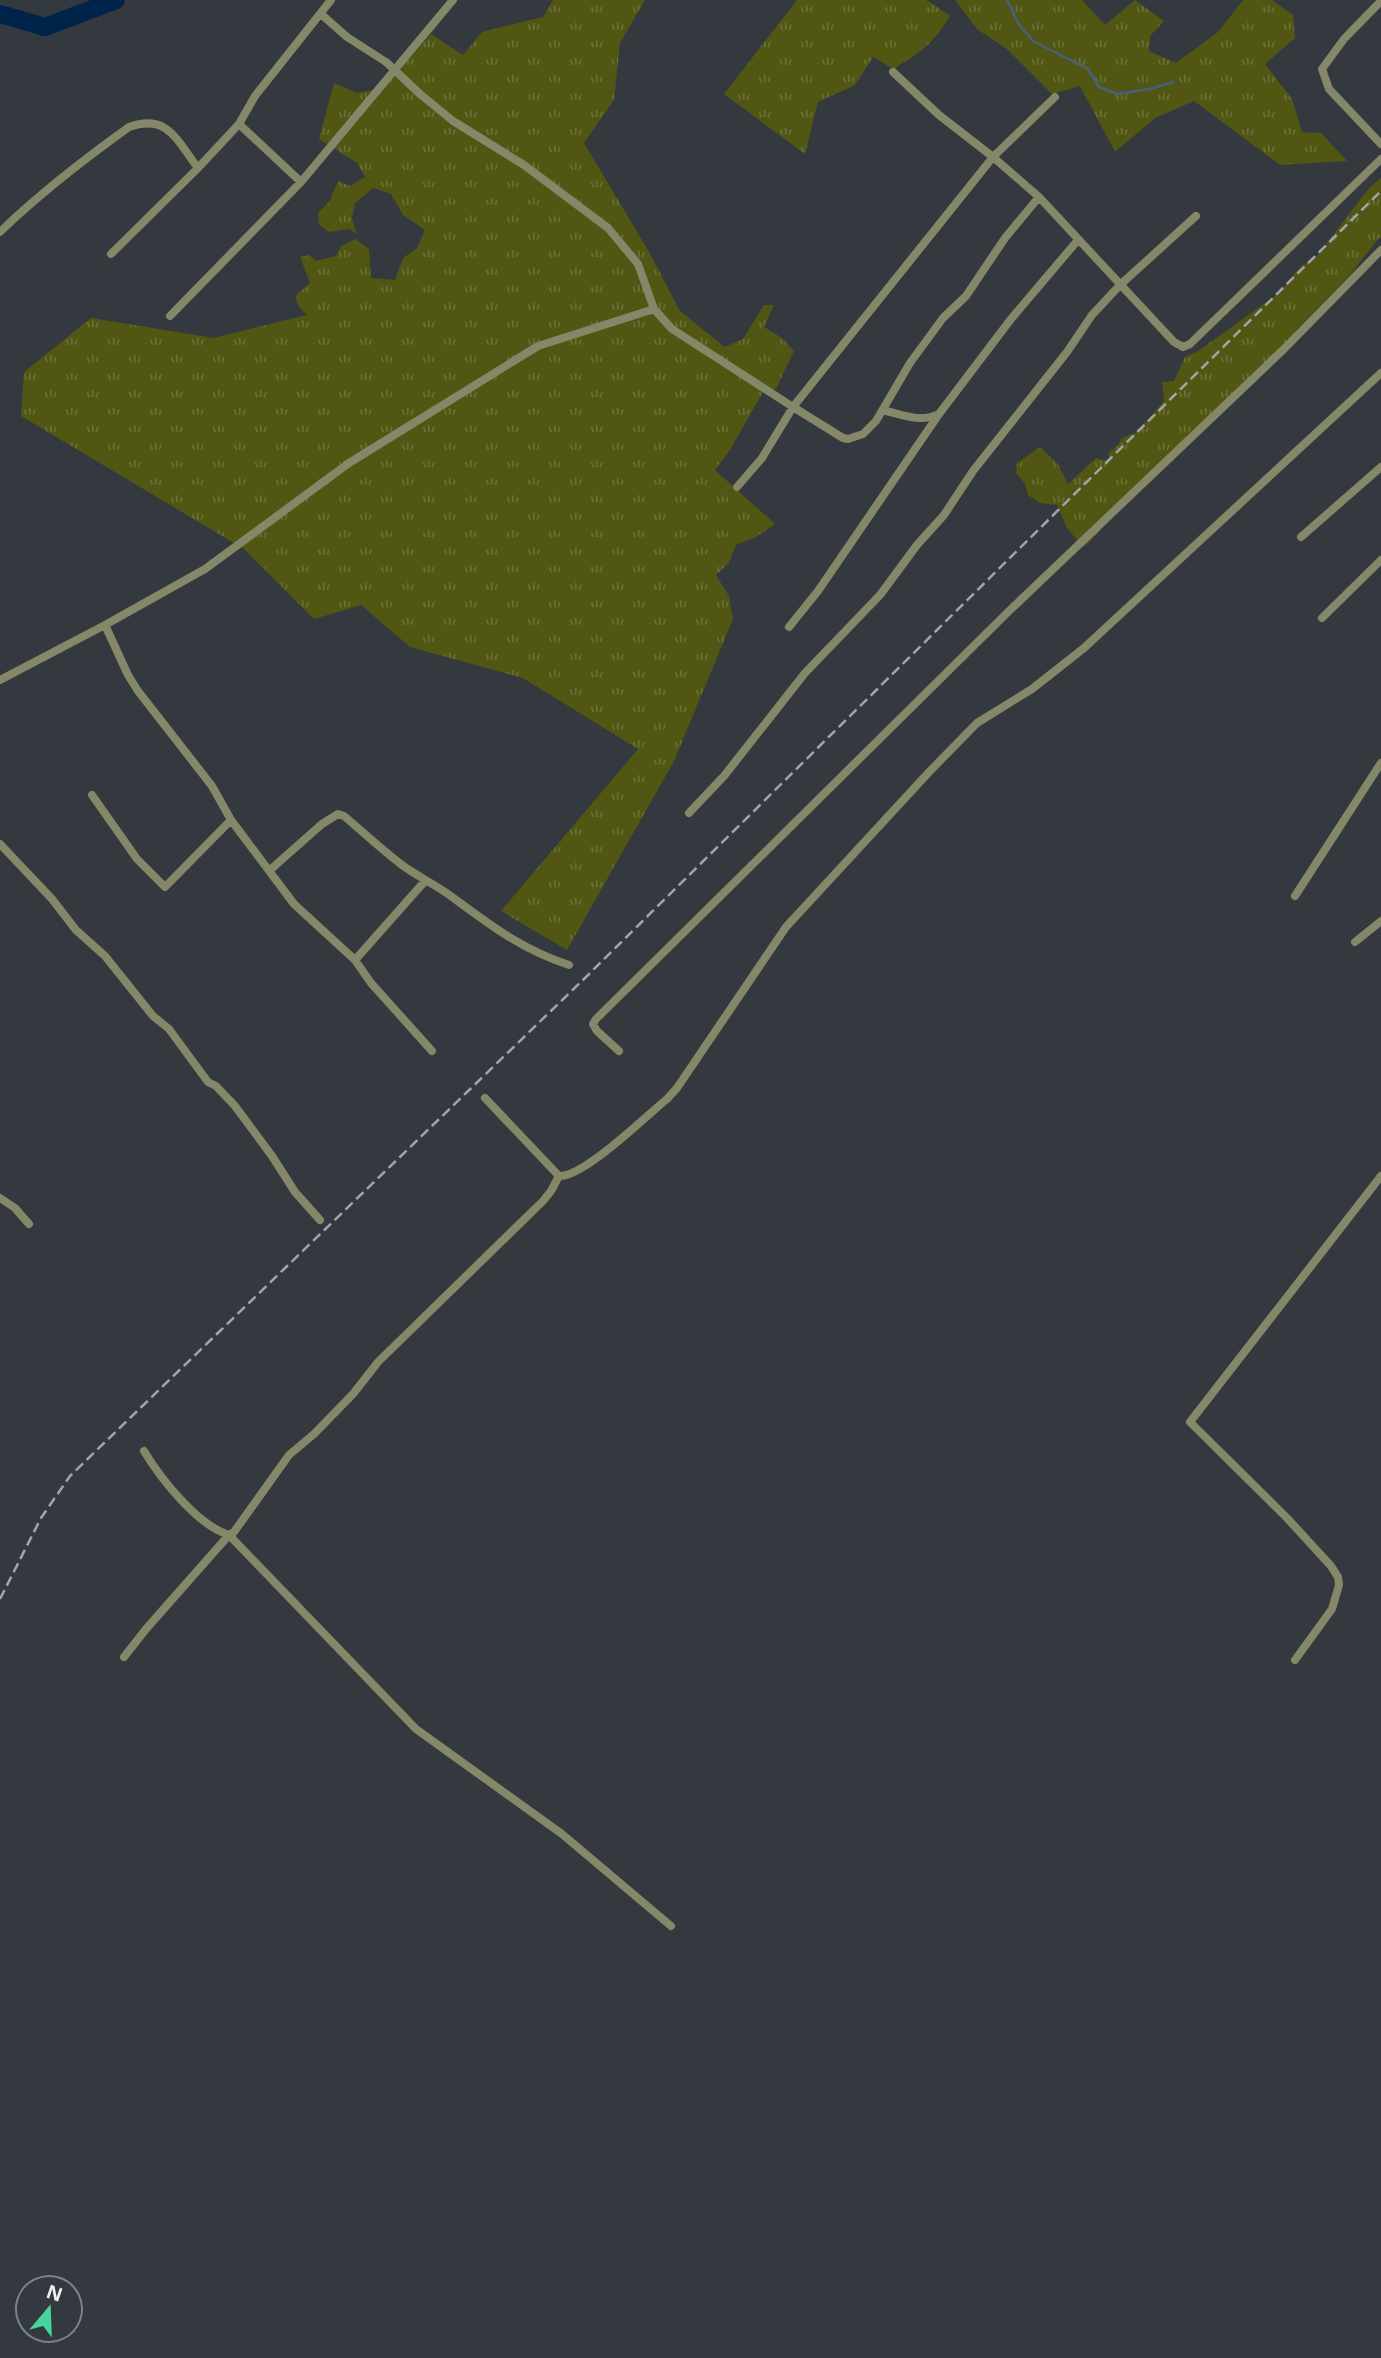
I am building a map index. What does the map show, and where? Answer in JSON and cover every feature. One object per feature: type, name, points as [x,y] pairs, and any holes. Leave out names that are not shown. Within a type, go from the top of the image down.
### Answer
[{"type":"street","points":[[111,254],[239,124],[255,96],[331,0]]},
{"type":"street","points":[[170,316],[301,182],[453,0]]},
{"type":"street","points":[[1378,2],[1344,38],[1322,69],[1329,89],[1381,144]]},
{"type":"street","points":[[321,14],[347,37],[395,69],[453,121],[524,165],[608,228],[638,264],[654,309],[672,329],[848,439],[866,433],[883,410],[910,363],[943,318],[966,296],[1005,237],[1039,197]]},
{"type":"street","points":[[893,72],[939,115],[1039,197],[1174,342],[1183,347],[1190,344],[1381,159]]},
{"type":"street","points":[[737,487],[762,458],[793,407],[993,157],[1055,97]]},
{"type":"street","points":[[0,232],[33,200],[129,127],[156,122],[168,130],[198,168]]},
{"type":"street","points":[[239,124],[301,182]]},
{"type":"street","points":[[689,813],[724,776],[817,658],[880,595],[917,545],[944,515],[973,471],[1067,352],[1092,315],[1120,285],[1196,216]]},
{"type":"street","points":[[789,626],[818,591],[939,414],[1011,319],[1078,240]]},
{"type":"street","points":[[619,1051],[597,1031],[593,1024],[596,1018],[998,622],[1284,349],[1381,250]]},
{"type":"street","points":[[0,680],[205,569],[349,463],[538,346],[654,309]]},
{"type":"street","points":[[559,1176],[571,1175],[591,1162],[667,1099],[786,927],[978,723],[1032,689],[1084,649],[1381,373]]},
{"type":"street","points":[[883,410],[920,419],[939,414]]},
{"type":"street","points":[[1301,537],[1381,467]]},
{"type":"street","points":[[1322,618],[1381,560]]},
{"type":"street","points":[[105,625],[128,676],[138,691],[212,786],[231,820],[294,904],[355,960],[432,1051]]},
{"type":"street","points":[[1296,896],[1381,763]]},
{"type":"street","points":[[92,795],[137,859],[165,887],[231,820]]},
{"type":"street","points":[[270,870],[322,824],[338,814],[394,859],[445,892],[475,916],[525,948],[569,965]]},
{"type":"street","points":[[0,844],[52,899],[76,930],[105,956],[153,1016],[169,1029],[208,1082],[235,1107],[295,1192],[320,1220]]},
{"type":"street","points":[[355,960],[425,881]]},
{"type":"street","points":[[1355,942],[1381,921]]},
{"type":"street","points":[[485,1098],[559,1176]]},
{"type":"street","points":[[124,1657],[233,1532],[283,1462],[353,1394],[378,1362],[543,1201],[559,1176]]},
{"type":"street","points":[[1295,1660],[1332,1609],[1339,1585],[1338,1577],[1287,1518],[1190,1422],[1381,1176]]},
{"type":"street","points":[[0,1198],[15,1208],[29,1224]]},
{"type":"street","points":[[144,1451],[186,1504],[219,1531],[229,1535],[416,1729],[562,1834],[671,1926]]},
{"type":"green space","points":[[553,0],[645,0],[620,43],[614,100],[584,143],[648,250],[680,311],[725,347],[743,339],[764,305],[774,305],[764,327],[782,338],[794,351],[776,389],[763,392],[730,450],[715,470],[775,524],[756,537],[736,545],[729,563],[716,575],[729,596],[733,619],[674,761],[567,950],[501,911],[638,749],[523,678],[410,647],[361,605],[314,619],[244,549],[21,416],[24,372],[91,318],[214,338],[307,315],[299,307],[295,296],[310,283],[300,257],[310,255],[316,261],[336,256],[341,246],[355,239],[369,249],[371,278],[395,280],[403,258],[417,248],[425,230],[403,215],[391,194],[373,188],[355,203],[352,219],[357,234],[349,229],[329,232],[319,225],[318,213],[329,202],[338,181],[350,186],[365,177],[357,163],[319,139],[334,83],[357,93],[384,88],[431,34],[463,55],[482,32],[543,17]]},
{"type":"green space","points":[[797,0],[927,0],[950,16],[931,41],[911,58],[893,69],[873,57],[855,85],[818,102],[805,154],[724,94]]},
{"type":"green space","points":[[955,0],[1082,0],[1105,25],[1135,0],[1164,21],[1150,36],[1149,51],[1176,63],[1218,32],[1243,0],[1272,0],[1293,15],[1295,38],[1265,64],[1292,99],[1302,132],[1321,133],[1347,161],[1280,165],[1194,101],[1155,118],[1115,152],[1080,86],[1052,94],[1007,49],[977,29]]},
{"type":"green space","points":[[1381,178],[1381,238],[1285,345],[1090,542],[1083,547],[1067,528],[1057,505],[1040,503],[1028,495],[1025,484],[1016,473],[1017,463],[1040,447],[1058,464],[1068,484],[1096,458],[1110,462],[1108,453],[1122,438],[1137,432],[1164,401],[1162,382],[1174,381],[1185,357],[1198,351],[1278,294],[1300,267],[1317,256],[1369,188]]},
{"type":"waterway","points":[[0,14],[45,27],[116,0]]},
{"type":"waterway","points":[[1007,0],[1018,23],[1033,41],[1088,69],[1099,87],[1118,94],[1173,82]]},
{"type":"railway","points":[[0,1599],[41,1518],[70,1476],[585,978],[1381,191]]}]
